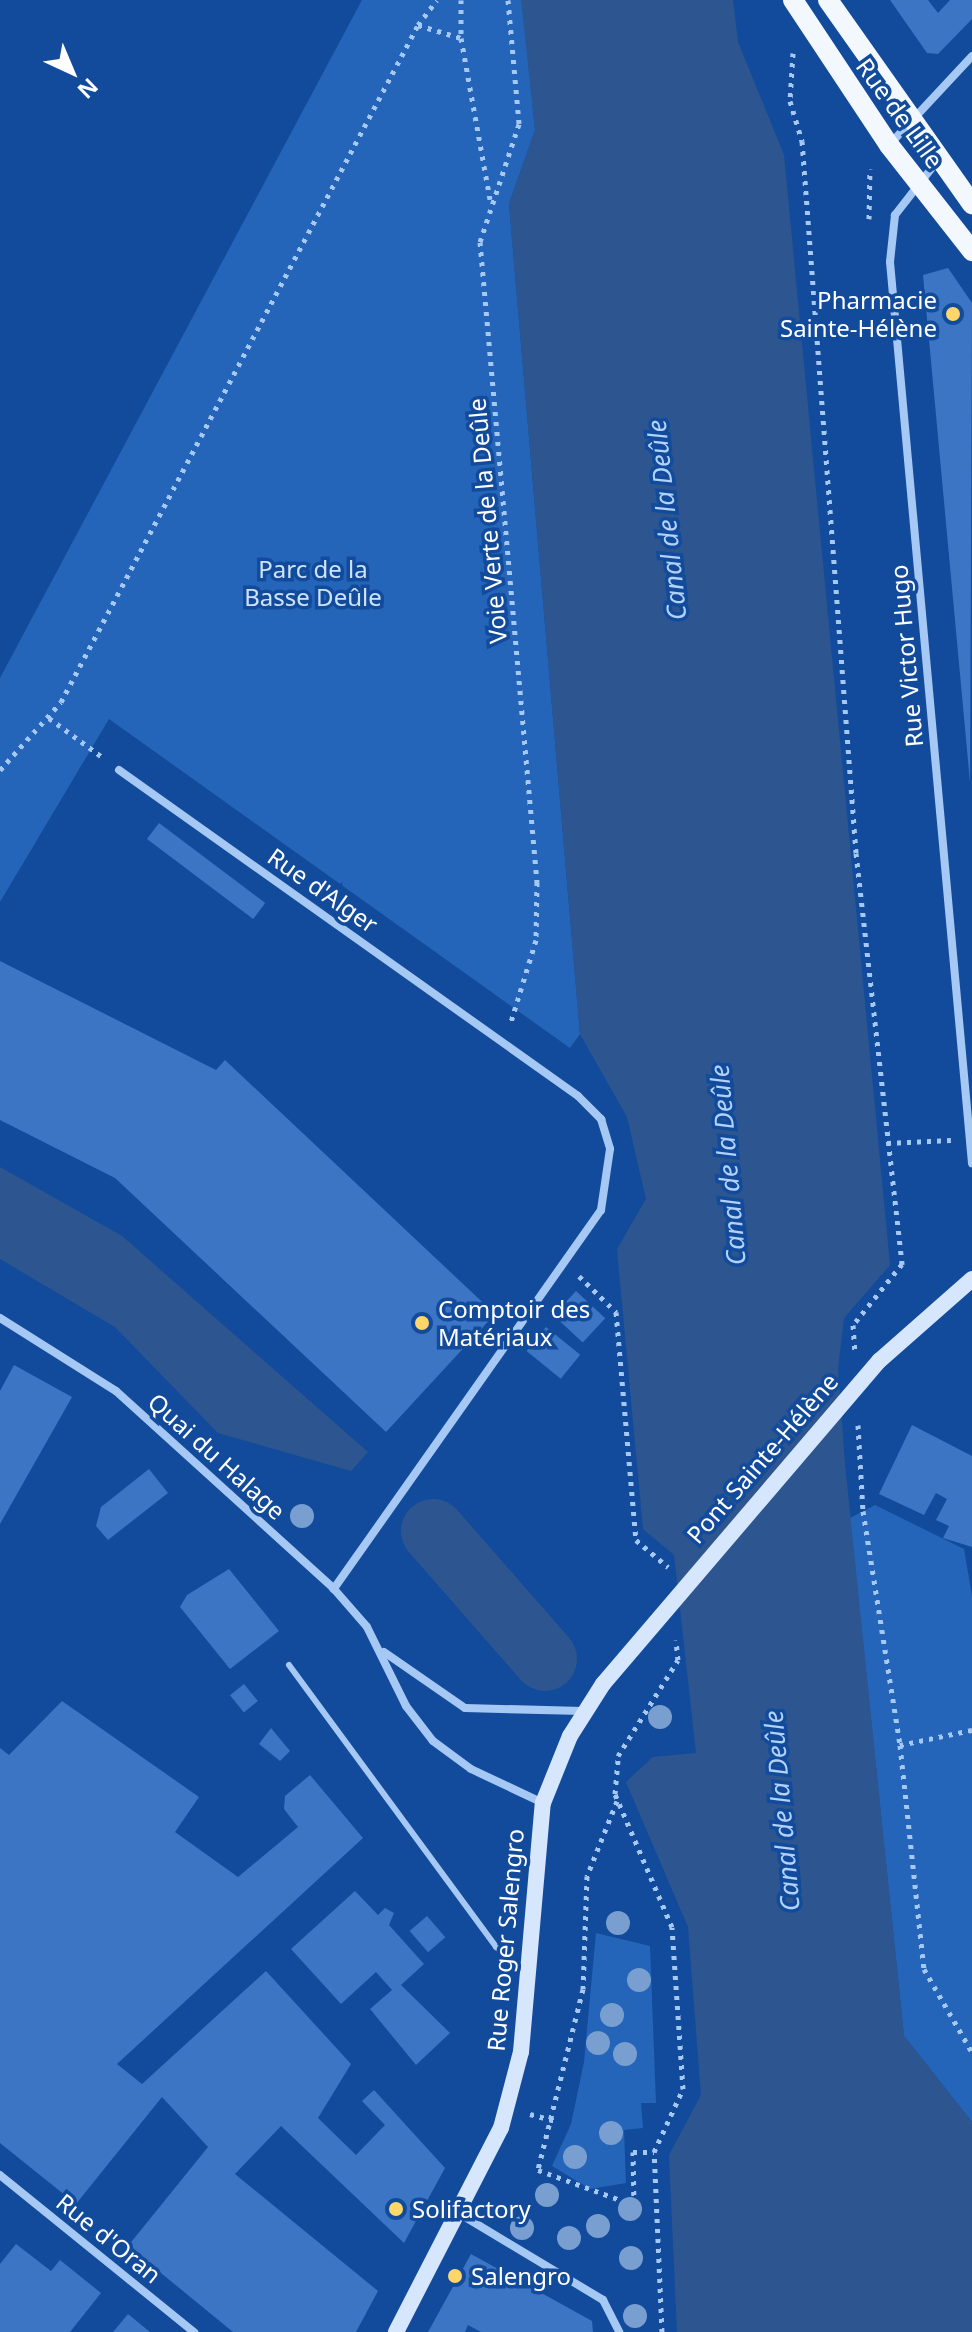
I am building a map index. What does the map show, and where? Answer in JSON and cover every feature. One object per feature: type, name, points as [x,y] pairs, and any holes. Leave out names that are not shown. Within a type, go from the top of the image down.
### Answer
[{"type":"main road","name":"Rue de Lille","points":[[793,0],[889,145],[972,251]]},
{"type":"main road","name":"Rue de Lille","points":[[828,0],[910,121],[972,204]]},
{"type":"street","points":[[889,145],[972,56]]},
{"type":"street","name":"Rue Victor Hugo","points":[[938,160],[895,215],[891,240],[972,1163]]},
{"type":"street","name":"Rue d'Alger","points":[[119,770],[504,1042],[601,1119],[610,1149],[601,1210],[334,1589]]},
{"type":"street","name":"Pont Sainte-Hélène","points":[[603,1684],[879,1361],[972,1279]]},
{"type":"street","name":"Quai du Halage","points":[[0,1318],[116,1391],[334,1589],[384,1652],[406,1706],[433,1741],[471,1769],[543,1803]]},
{"type":"street","name":"Quai du Halage","points":[[384,1652],[465,1708],[583,1711]]},
{"type":"street","name":"Rue Roger Salengro","points":[[396,2332],[460,2214],[507,2108],[527,1971],[543,1803],[583,1711],[603,1684]]},
{"type":"street","name":"Rue d'Oran","points":[[0,2175],[194,2332]]},
{"type":"street","points":[[460,2214],[603,2300],[619,2332]]},
{"type":"lane","points":[[289,1665],[496,1947],[527,1971]]},
{"type":"path","points":[[0,770],[49,718],[418,25],[437,0]]},
{"type":"path","points":[[461,0],[461,38],[490,199]]},
{"type":"path","name":"Voie Verte de la Deûle","points":[[504,1042],[536,940],[537,882],[480,242],[490,199],[519,124],[508,0]]},
{"type":"path","points":[[418,25],[461,38]]},
{"type":"path","points":[[793,50],[790,101],[802,141],[856,853],[902,1264],[853,1325],[855,1356]]},
{"type":"path","points":[[867,159],[867,238],[891,240]]},
{"type":"path","points":[[49,718],[119,770]]},
{"type":"path","points":[[887,1143],[930,1141]]},
{"type":"path","points":[[565,1260],[616,1312],[636,1540],[668,1566],[670,1582]]},
{"type":"path","points":[[858,1418],[863,1511],[900,1745],[924,1969],[972,2052]]},
{"type":"path","points":[[654,2152],[633,2152],[634,2205],[612,2201],[538,2170],[556,2121],[583,1989],[587,1876],[618,1800],[618,1756],[678,1660],[674,1629]]},
{"type":"path","points":[[900,1745],[972,1730]]},
{"type":"path","points":[[618,1800],[672,1927],[683,2089],[654,2152],[662,2332]]},
{"type":"green space","name":"Parc de la Basse Deûle","points":[[362,0],[522,0],[535,130],[509,204],[580,1034],[570,1048],[109,719],[0,902],[0,678]]},
{"type":"green space","points":[[875,1505],[964,1549],[972,1596],[972,2122],[904,2036],[850,1518]]},
{"type":"green space","points":[[596,1933],[650,1946],[656,2103],[641,2103],[643,2128],[624,2130],[626,2183],[590,2189],[552,2166],[571,2124],[584,2062]]},
{"type":"water","name":"Canal de la Deûle","points":[[521,0],[733,0],[738,42],[784,155],[890,1265],[844,1318],[838,1368],[845,1464],[904,2036],[972,2122],[972,2332],[677,2332],[669,2155],[701,2095],[688,1927],[626,1782],[653,1757],[696,1753],[674,1555],[643,1529],[617,1249],[646,1199],[627,1117],[580,1034],[509,204],[535,130]]},
{"type":"water","points":[[0,1167],[122,1236],[368,1452],[351,1471],[218,1433],[115,1327],[0,1259]]},
{"type":"building","points":[[890,0],[928,0],[938,13],[950,0],[972,0],[972,19],[938,54],[927,53]]},
{"type":"building","points":[[948,268],[972,303],[970,782],[923,275]]},
{"type":"building","points":[[159,823],[265,903],[253,919],[147,839]]},
{"type":"building","points":[[0,961],[216,1070],[225,1060],[495,1314],[386,1432],[115,1178],[0,1120]]},
{"type":"building","points":[[576,1291],[605,1318],[583,1342],[553,1315]]},
{"type":"building","points":[[546,1327],[580,1355],[561,1379],[526,1351]]},
{"type":"building","points":[[14,1365],[72,1397],[0,1524],[0,1391]]},
{"type":"building","points":[[912,1425],[972,1456],[972,1547],[943,1538],[949,1526],[936,1520],[947,1499],[936,1493],[924,1515],[879,1494]]},
{"type":"building","points":[[149,1469],[168,1493],[108,1540],[96,1526],[101,1507]]},
{"type":"building","points":[[229,1569],[279,1631],[230,1669],[180,1607],[187,1595]]},
{"type":"building","points":[[244,1684],[258,1701],[244,1712],[230,1695]]},
{"type":"building","points":[[62,1701],[199,1797],[175,1832],[238,1877],[298,1827],[284,1809],[285,1796],[310,1775],[363,1838],[117,2064],[142,2084],[266,1971],[351,2064],[318,2118],[356,2155],[385,2125],[362,2101],[374,2090],[445,2168],[404,2243],[281,2126],[235,2174],[378,2291],[356,2332],[233,2332],[128,2246],[208,2147],[162,2097],[76,2204],[0,2143],[0,1748],[9,1755]]},
{"type":"building","points":[[271,1728],[290,1751],[280,1761],[259,1744]]},
{"type":"building","points":[[355,1891],[378,1915],[385,1908],[394,1913],[389,1925],[424,1964],[401,1985],[450,2033],[416,2065],[370,2009],[392,1990],[376,1972],[341,2004],[291,1949]]},
{"type":"building","points":[[427,1916],[445,1937],[428,1952],[410,1931]]},
{"type":"building","points":[[16,2244],[51,2271],[60,2260],[101,2293],[70,2332],[0,2332],[0,2264]]},
{"type":"building","points":[[471,2254],[592,2321],[593,2332],[481,2332],[468,2325],[465,2332],[428,2332]]},
{"type":"building","points":[[128,2314],[150,2332],[113,2332]]},
{"type":"waterway","points":[[433,1531],[545,1659]]},
{"type":"place","name":"Pharmacie Sainte-Hélène","points":[[953,314]]},
{"type":"place","name":"Comptoir des Matériaux","points":[[422,1323]]},
{"type":"place","name":"Solifactory","points":[[396,2209]]},
{"type":"place","name":"Salengro","points":[[455,2276]]}]
